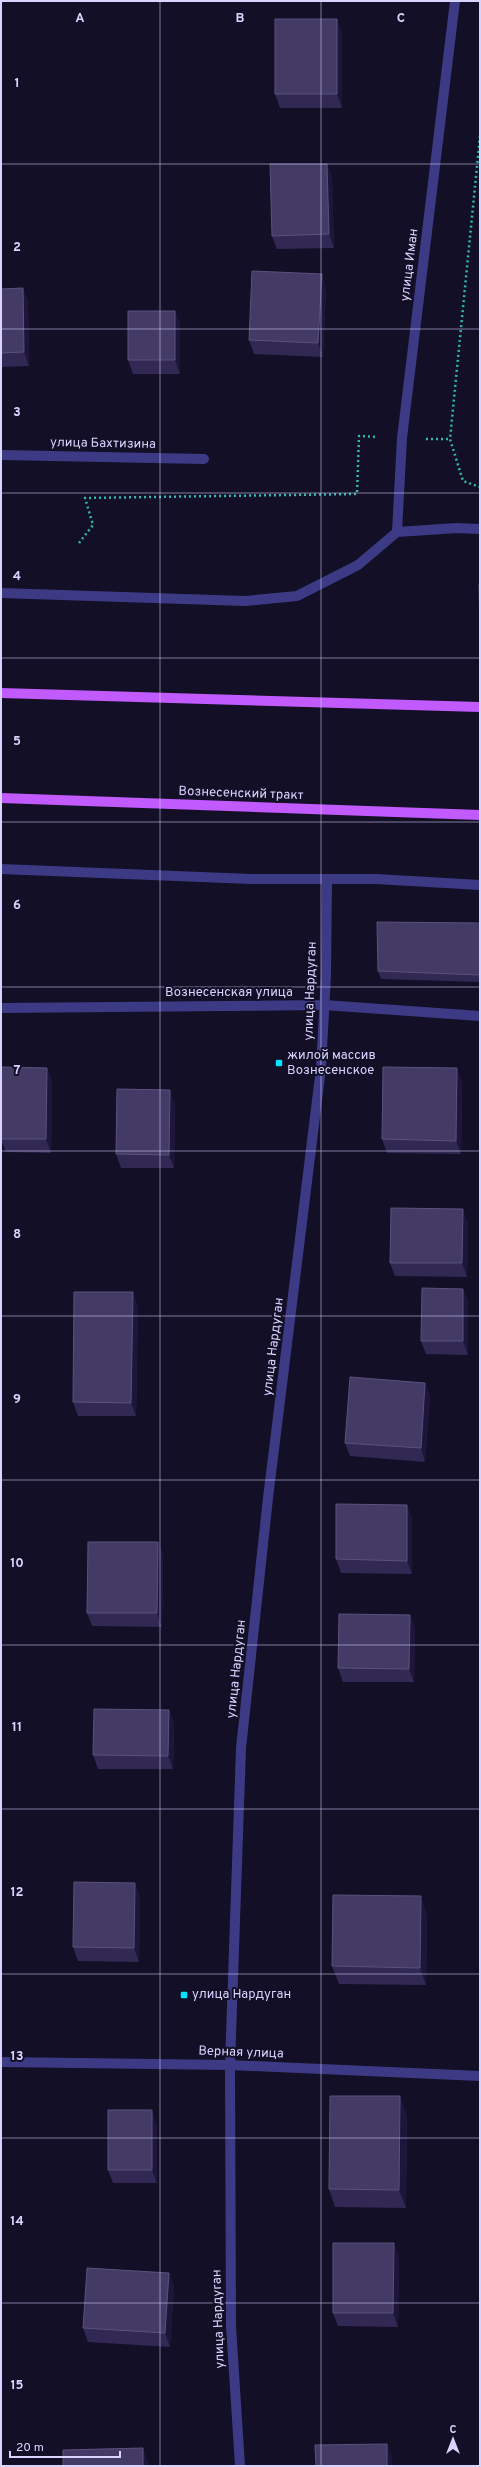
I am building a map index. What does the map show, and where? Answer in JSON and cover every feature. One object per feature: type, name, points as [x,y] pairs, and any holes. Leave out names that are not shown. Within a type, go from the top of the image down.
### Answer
[{"type":"main road","points":[[1,693],[480,707]]},
{"type":"main road","name":"Вознесенский тракт","points":[[1,798],[480,816]]},
{"type":"street","name":"улица Иман","points":[[397,532],[402,438],[455,1]]},
{"type":"street","name":"улица Бахтизина","points":[[1,455],[204,458]]},
{"type":"street","points":[[1,593],[246,601],[297,596],[358,565],[397,532],[457,528],[480,529]]},
{"type":"street","points":[[1,869],[251,879],[376,879],[480,885]]},
{"type":"street","name":"улица Нардуган","points":[[240,2466],[231,2326],[230,2065],[241,1748],[268,1498],[321,1068],[327,879]]},
{"type":"street","name":"Вознесенская улица","points":[[1,1008],[324,1005],[480,1016]]},
{"type":"street","name":"Верная улица","points":[[1,2062],[230,2065],[480,2076]]},
{"type":"path","points":[[480,136],[450,440],[463,481],[480,487]]},
{"type":"path","points":[[79,543],[93,525],[85,498],[357,494],[359,436],[450,440]]},
{"type":"building","points":[[275,19],[337,19],[337,94],[275,94]]},
{"type":"building","points":[[270,164],[327,164],[329,234],[272,236]]},
{"type":"building","points":[[252,271],[322,274],[318,343],[249,340]]},
{"type":"building","points":[[23,288],[24,352],[1,353],[1,289]]},
{"type":"building","points":[[128,311],[175,311],[175,360],[128,360]]},
{"type":"building","points":[[479,584],[480,584],[480,634]]},
{"type":"building","points":[[377,922],[480,923],[480,975],[378,971]]},
{"type":"building","points":[[1,1067],[47,1068],[46,1139],[1,1139]]},
{"type":"building","points":[[383,1067],[457,1068],[456,1141],[382,1139]]},
{"type":"building","points":[[117,1089],[170,1090],[169,1155],[116,1154]]},
{"type":"building","points":[[391,1208],[463,1209],[462,1263],[390,1263]]},
{"type":"building","points":[[422,1288],[463,1289],[463,1341],[421,1341]]},
{"type":"building","points":[[74,1292],[133,1292],[131,1403],[73,1402]]},
{"type":"building","points":[[350,1377],[425,1383],[421,1448],[345,1443]]},
{"type":"building","points":[[336,1504],[407,1505],[407,1561],[336,1559]]},
{"type":"building","points":[[88,1542],[158,1542],[157,1613],[87,1613]]},
{"type":"building","points":[[339,1614],[410,1615],[409,1669],[338,1668]]},
{"type":"building","points":[[94,1709],[169,1710],[168,1756],[93,1755]]},
{"type":"building","points":[[74,1882],[135,1883],[134,1948],[73,1947]]},
{"type":"building","points":[[333,1895],[421,1896],[420,1968],[332,1966]]},
{"type":"building","points":[[330,2096],[400,2096],[399,2190],[329,2189]]},
{"type":"building","points":[[108,2110],[152,2110],[152,2170],[108,2170]]},
{"type":"building","points":[[333,2243],[394,2243],[393,2313],[333,2313]]},
{"type":"building","points":[[87,2268],[169,2273],[165,2333],[83,2328]]},
{"type":"building","points":[[387,2444],[387,2466],[316,2466],[315,2445]]},
{"type":"building","points":[[143,2448],[143,2466],[63,2466],[63,2450]]},
{"type":"place","name":"жилой массив Вознесенское","points":[[279,1063]]},
{"type":"place","name":"улица Нардуган","points":[[184,1995]]}]
